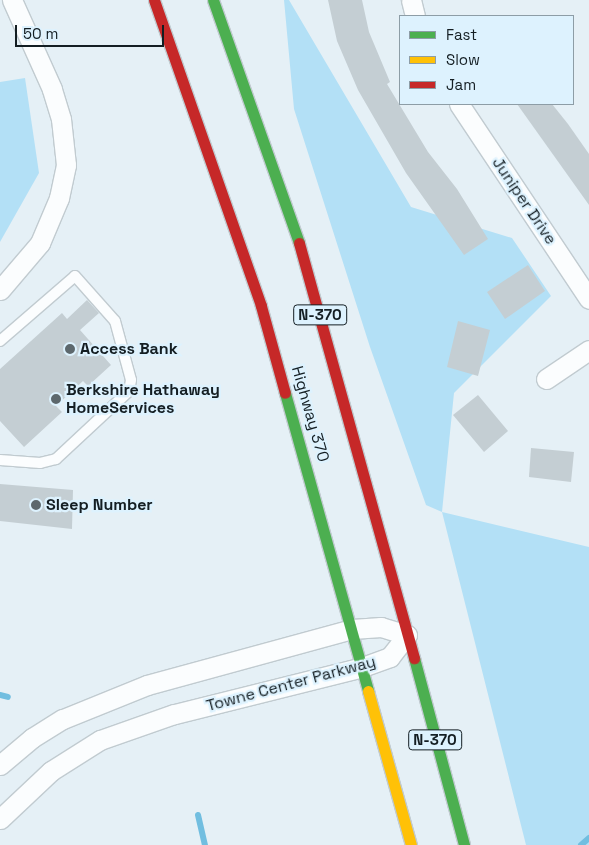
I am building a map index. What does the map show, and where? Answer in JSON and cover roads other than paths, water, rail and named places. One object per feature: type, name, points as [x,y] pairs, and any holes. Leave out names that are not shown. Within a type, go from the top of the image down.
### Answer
[{"type":"highway","name":"Highway 370","points":[[154,0],[261,306],[411,845]]},
{"type":"highway","name":"N-370","points":[[214,0],[296,232],[464,845]]},
{"type":"street","points":[[0,290],[40,243],[59,198],[66,165],[61,119],[52,89],[12,0]]},
{"type":"street","points":[[411,0],[415,15]]},
{"type":"street","name":"Juniper Drive","points":[[461,105],[589,298]]},
{"type":"street","points":[[546,379],[589,350]]},
{"type":"street","points":[[0,765],[32,738],[63,719],[119,695],[352,629],[381,627],[407,635]]},
{"type":"street","name":"Towne Center Parkway","points":[[0,819],[51,771],[100,740],[174,714],[363,667],[390,657],[407,635]]},
{"type":"lane","points":[[0,341],[75,276],[115,321],[131,380],[129,391],[56,459],[40,463],[0,460]]},
{"type":"waterway","points":[[0,695],[8,697]]},
{"type":"waterway","points":[[198,815],[205,845]]},
{"type":"waterway","points":[[581,845],[589,838]]},
{"type":"place","name":"Access Bank","points":[[70,349]]},
{"type":"place","name":"Berkshire Hathaway HomeServices","points":[[56,399]]},
{"type":"place","name":"Sleep Number","points":[[36,505]]}]
